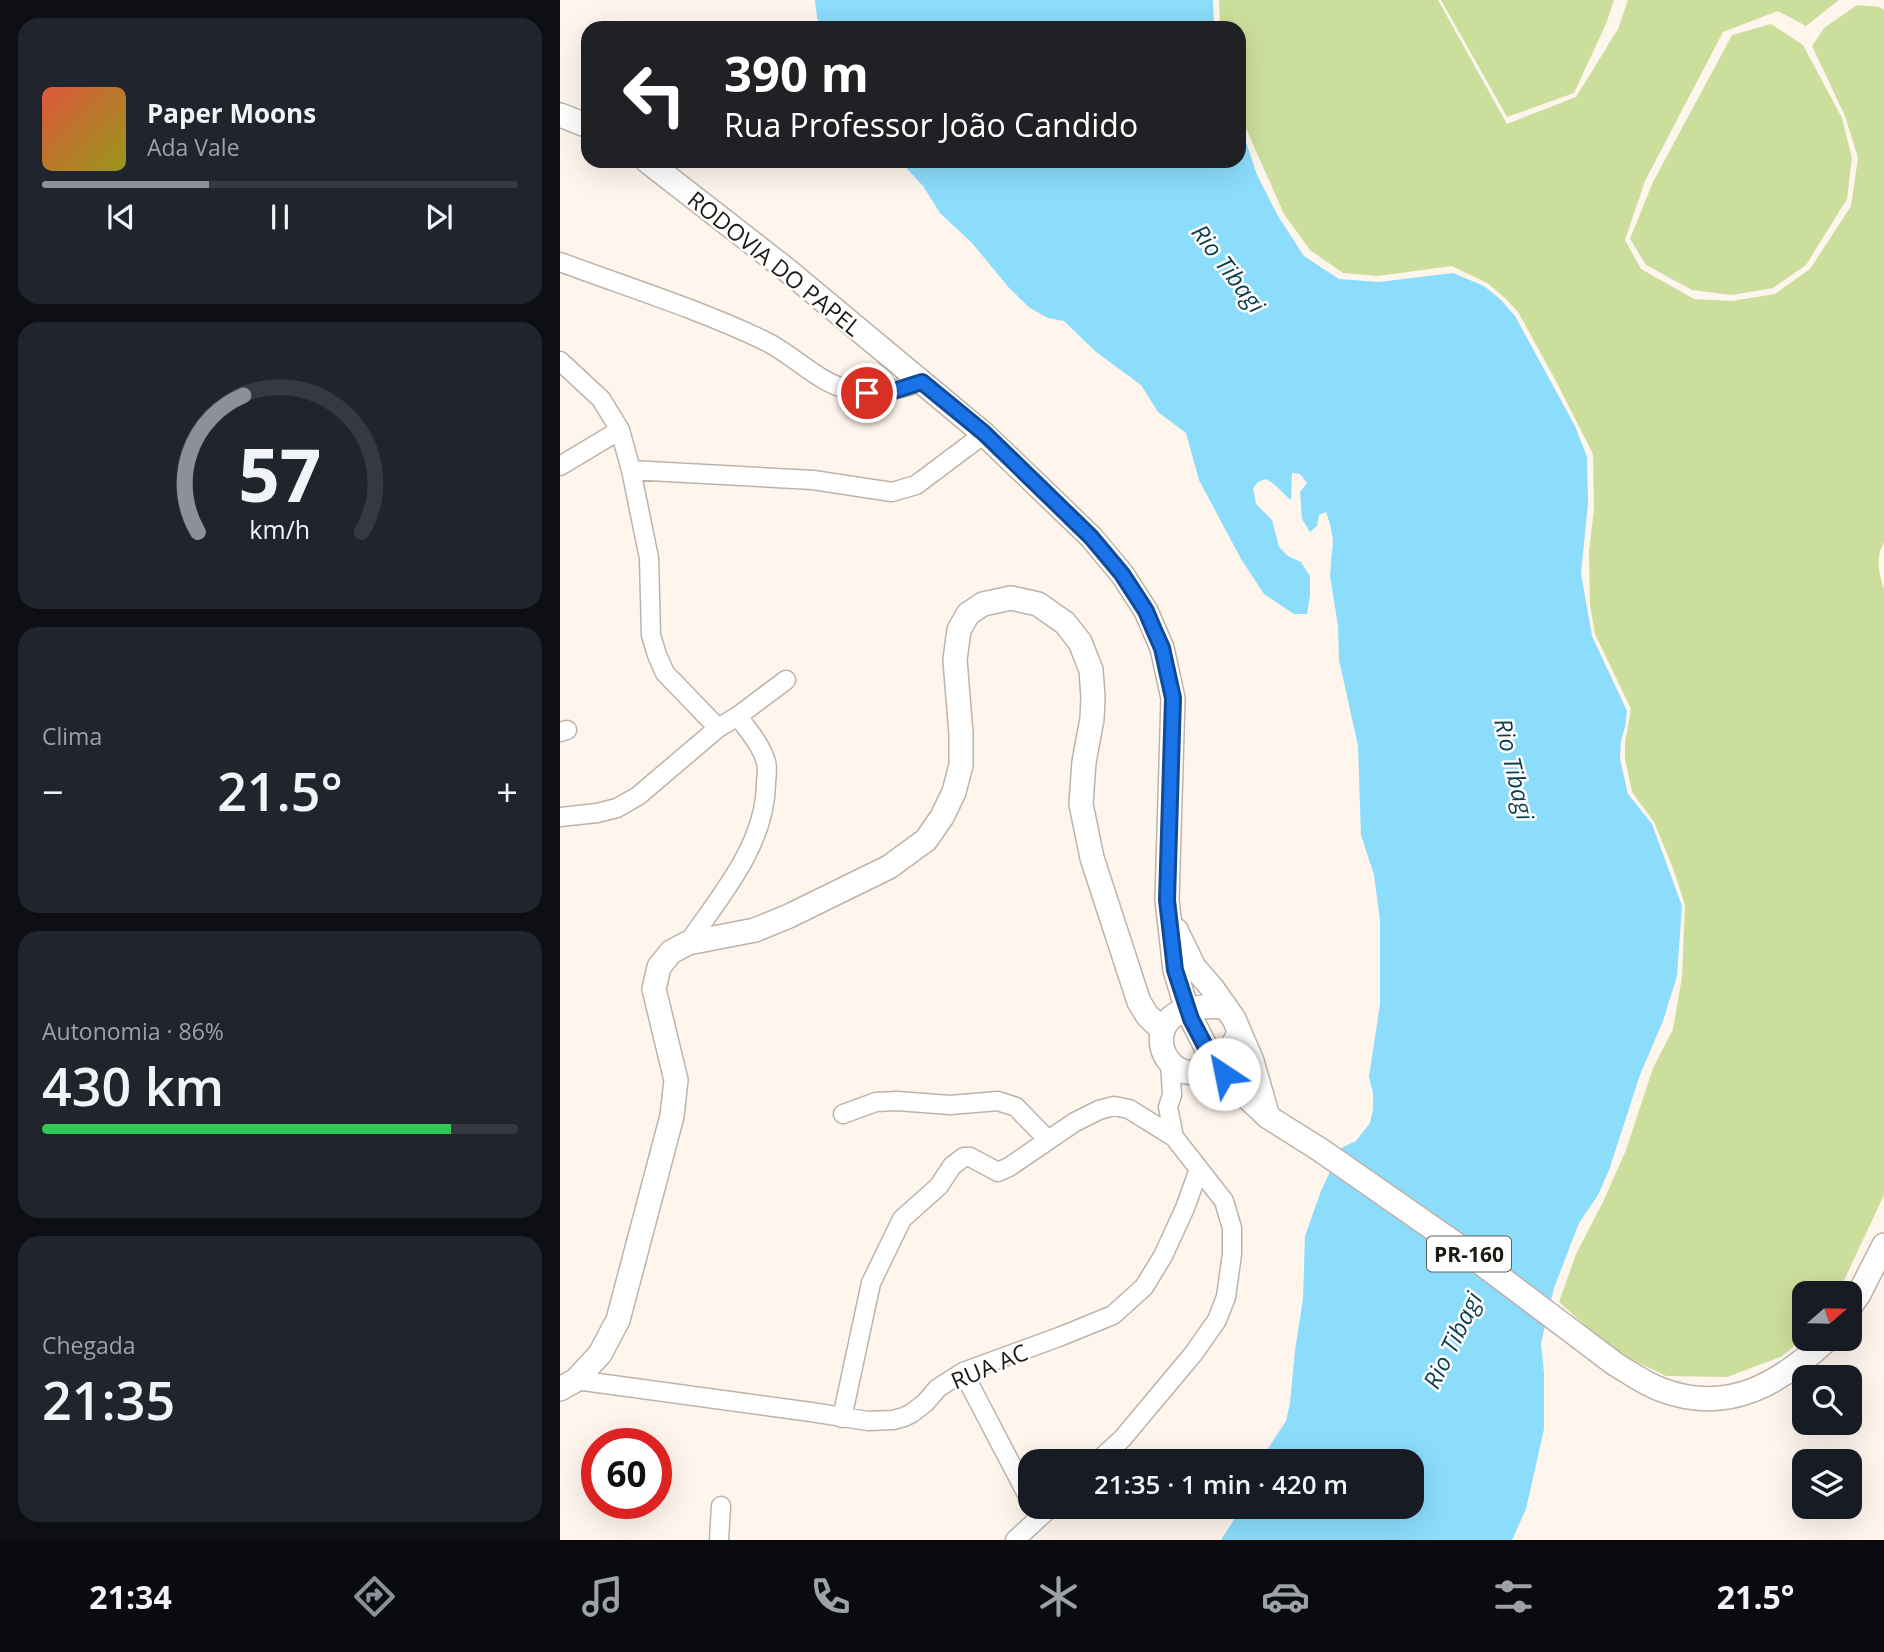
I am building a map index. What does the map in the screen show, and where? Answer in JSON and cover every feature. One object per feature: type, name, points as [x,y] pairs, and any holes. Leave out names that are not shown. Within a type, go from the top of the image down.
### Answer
[{"type":"main road","points":[[560,115],[581,123]]},
{"type":"main road","name":"RODOVIA DO PAPEL","points":[[656,168],[787,270],[984,433],[1091,537],[1122,574],[1146,611],[1162,648],[1173,698],[1167,900],[1175,970],[1187,1010],[1214,1063],[1234,1086],[1268,1117],[1319,1149],[1457,1245],[1615,1364],[1663,1390],[1704,1399],[1747,1393],[1770,1384],[1815,1351]]},
{"type":"main road","points":[[568,1385],[600,1354],[618,1320],[672,1115],[676,1080],[654,989],[659,967],[671,952],[688,943],[755,930],[789,916],[889,867],[926,840],[943,817],[954,792],[961,765],[955,660],[959,630],[968,614],[983,604],[1011,598],[1038,604],[1065,623],[1080,642],[1091,670],[1092,719],[1084,762],[1082,804],[1093,858],[1139,1002],[1146,1015],[1163,1031]]},
{"type":"main road","points":[[1167,900],[1177,933],[1194,967],[1234,1019],[1252,1061],[1268,1117]]},
{"type":"main road","points":[[1226,1007],[1207,1006],[1187,1010],[1172,1017],[1161,1039],[1165,1055],[1180,1068],[1202,1071],[1224,1057],[1239,1033]]},
{"type":"main road","points":[[1862,1288],[1884,1245]]},
{"type":"street","points":[[560,262],[728,325],[768,343],[825,380],[847,389],[867,393],[890,392],[922,382]]},
{"type":"street","points":[[560,361],[601,399],[620,430],[649,558],[650,635],[666,673],[718,728]]},
{"type":"street","points":[[560,467],[620,430]]},
{"type":"street","points":[[631,470],[813,480],[892,492],[916,485],[984,433]]},
{"type":"street","points":[[560,817],[617,808],[638,796],[718,728],[786,680]]},
{"type":"street","points":[[688,943],[739,868],[754,838],[766,800],[767,764],[757,742],[738,716]]},
{"type":"street","points":[[1174,1137],[1168,1107],[1180,1068]]},
{"type":"street","points":[[843,1114],[876,1102],[950,1105],[998,1101],[1016,1107],[1048,1140]]},
{"type":"street","points":[[842,1418],[871,1283],[902,1219],[939,1186],[952,1167],[964,1157],[970,1157],[998,1172],[1075,1122],[1114,1106],[1129,1109],[1174,1137],[1224,1201],[1232,1228],[1232,1254],[1226,1297],[1217,1320],[1194,1353],[1111,1449]]},
{"type":"street","name":"RUA AC","points":[[568,1385],[811,1412],[842,1418],[880,1421],[904,1416],[912,1413],[938,1388],[963,1372],[1113,1315],[1144,1287],[1163,1256],[1199,1169]]},
{"type":"street","points":[[963,1372],[1018,1472]]},
{"type":"street","points":[[719,1540],[721,1506]]},
{"type":"street","points":[[1015,1540],[1030,1519]]},
{"type":"green space","points":[[1219,0],[1438,0],[1507,124],[1576,97],[1618,29],[1628,0],[1839,0],[1806,26],[1778,11],[1723,32],[1645,181],[1625,240],[1641,269],[1694,299],[1732,301],[1775,294],[1810,269],[1851,206],[1858,158],[1845,116],[1812,46],[1824,28],[1857,5],[1880,7],[1884,10],[1884,543],[1881,548],[1879,572],[1884,589],[1884,1195],[1844,1281],[1792,1281],[1792,1348],[1781,1357],[1727,1377],[1666,1376],[1601,1340],[1559,1302],[1576,1254],[1626,1150],[1653,1068],[1673,1029],[1682,977],[1685,905],[1654,822],[1632,792],[1625,759],[1631,709],[1595,634],[1590,605],[1589,551],[1594,509],[1593,454],[1518,312],[1487,283],[1452,266],[1378,276],[1343,273],[1310,250],[1284,214],[1246,128],[1246,21],[1220,21]]},
{"type":"green space","points":[[1441,0],[1614,0],[1606,24],[1574,93],[1507,117]]},
{"type":"green space","points":[[1771,24],[1803,45],[1842,118],[1852,158],[1847,199],[1806,265],[1773,288],[1732,295],[1692,290],[1646,265],[1630,239],[1653,182],[1732,35]]},
{"type":"water","points":[[815,0],[1213,0],[1214,21],[818,21]]},
{"type":"water","name":"Rio Tibagi","points":[[1246,142],[1257,175],[1278,216],[1304,256],[1339,279],[1379,282],[1453,273],[1484,286],[1515,316],[1575,426],[1587,457],[1588,503],[1581,574],[1592,636],[1627,711],[1620,759],[1628,794],[1652,824],[1682,906],[1677,976],[1663,1021],[1640,1075],[1609,1170],[1598,1195],[1579,1223],[1554,1288],[1541,1343],[1544,1429],[1526,1509],[1512,1540],[1221,1540],[1234,1519],[1424,1519],[1424,1449],[1268,1449],[1286,1421],[1290,1403],[1303,1299],[1305,1236],[1321,1191],[1341,1148],[1356,1141],[1370,1123],[1373,1110],[1369,1077],[1380,1004],[1380,920],[1374,875],[1361,835],[1358,746],[1339,660],[1338,626],[1330,576],[1333,540],[1330,524],[1326,512],[1319,515],[1317,526],[1310,532],[1302,519],[1300,492],[1307,483],[1300,474],[1292,473],[1291,500],[1266,479],[1253,488],[1256,504],[1272,520],[1279,547],[1288,556],[1301,562],[1310,576],[1307,614],[1294,614],[1264,594],[1241,559],[1199,480],[1186,433],[1158,412],[1141,385],[1096,352],[1064,321],[1048,318],[1030,308],[1010,289],[972,243],[940,213],[923,186],[906,168],[1246,168]]},
{"type":"route","points":[[867,393],[890,392],[922,382],[984,433],[1091,537],[1122,574],[1146,611],[1162,648],[1173,698],[1167,900],[1175,970],[1191,1019],[1214,1063],[1224,1074]]}]
